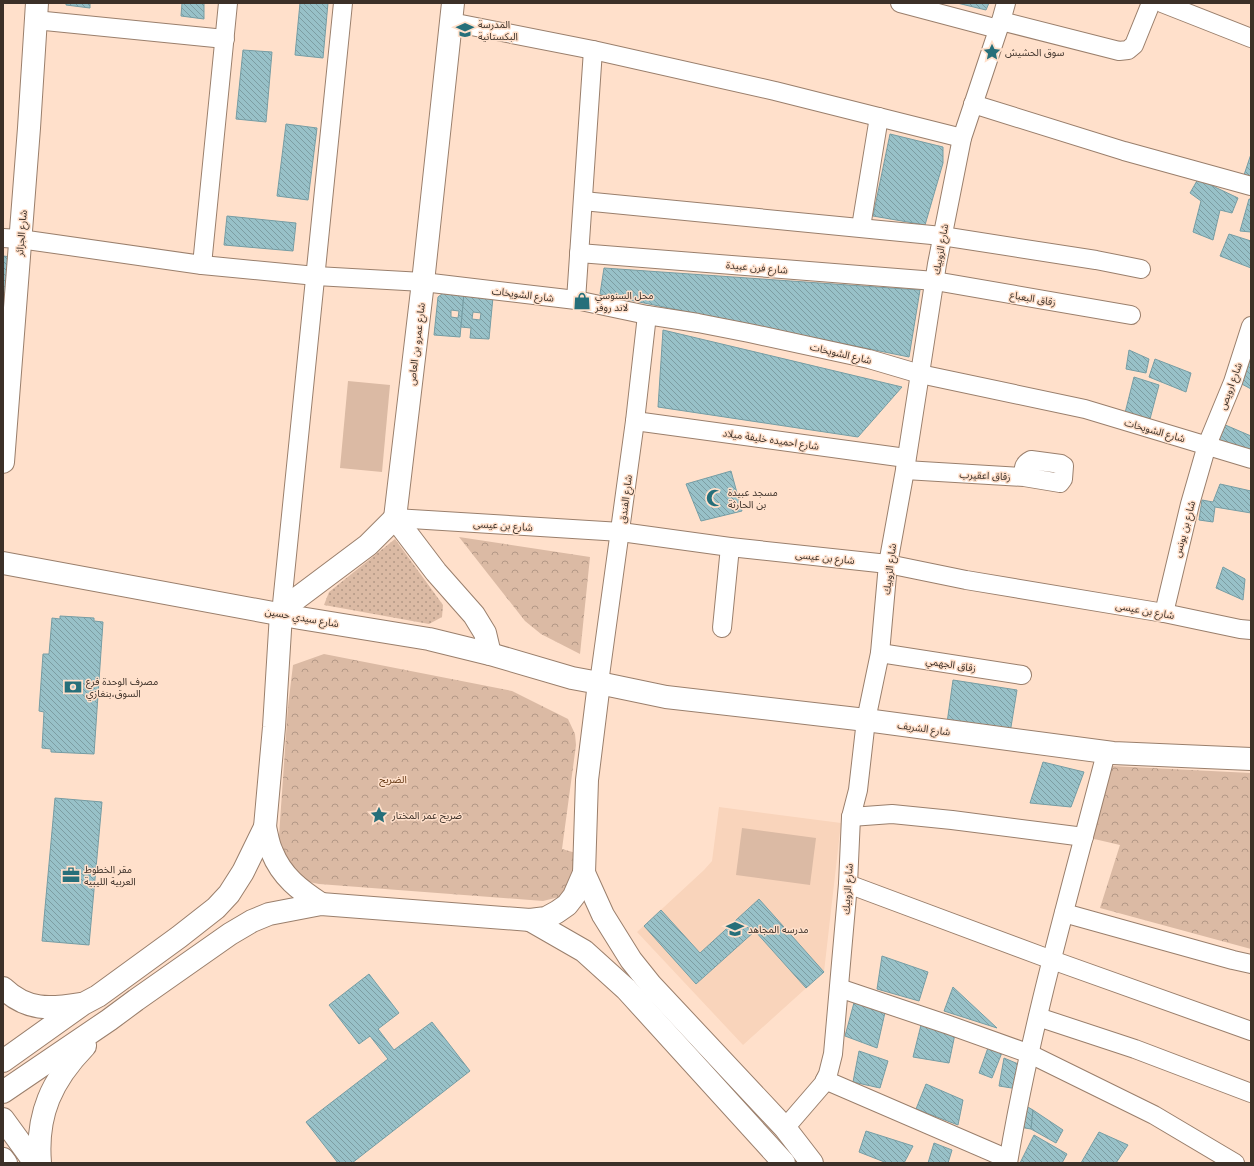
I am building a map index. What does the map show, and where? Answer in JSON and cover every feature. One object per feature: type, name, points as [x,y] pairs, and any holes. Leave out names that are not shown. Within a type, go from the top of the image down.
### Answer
[{"type":"main road","name":"شارع الجزائر","points":[[3,462],[11,238],[32,88],[36,11]]},
{"type":"main road","name":"شارع عمرو بن العاص","points":[[395,518],[423,282],[452,12]]},
{"type":"main road","points":[[322,904],[299,889],[290,881],[278,866],[271,851],[265,827],[274,727],[281,614],[292,602],[368,545],[395,518],[436,572],[474,615],[485,633],[490,654]]},
{"type":"main road","name":"شارع سيدي حسين","points":[[3,563],[281,614],[428,639],[490,654],[572,678],[599,683]]},
{"type":"main road","points":[[3,1092],[109,1020],[224,938],[252,920],[269,914],[322,904],[530,920],[546,918],[557,912],[567,905],[574,896],[584,873],[586,780],[599,683]]},
{"type":"main road","name":"شارع الشريف","points":[[599,683],[666,697],[866,720],[1106,753],[1251,759]]},
{"type":"main road","points":[[3,1061],[83,1004],[98,996],[216,908],[229,894],[243,872],[265,827]]},
{"type":"main road","points":[[584,873],[603,915],[631,960],[651,985],[785,1128],[812,1163]]},
{"type":"main road","points":[[530,920],[584,951],[626,988],[784,1163]]},
{"type":"main road","points":[[3,988],[9,994],[22,1002],[37,1007],[54,1008],[83,1004]]},
{"type":"main road","points":[[40,1163],[40,1127],[45,1108],[55,1085],[69,1063],[109,1020]]},
{"type":"main road","points":[[3,1119],[35,1163]]},
{"type":"main road","points":[[3,1159],[6,1163]]},
{"type":"street","points":[[202,265],[228,3]]},
{"type":"street","points":[[281,614],[343,3]]},
{"type":"street","points":[[900,3],[1120,51],[1128,50],[1134,45],[1151,3]]},
{"type":"street","name":"شارع الزوبيك","points":[[785,1128],[815,1095],[825,1080],[833,1054],[848,884],[851,817],[858,790],[866,720],[880,653],[888,564],[906,464],[934,281],[962,138],[1006,3]]},
{"type":"street","points":[[1162,3],[1251,38]]},
{"type":"street","points":[[36,11],[225,39]]},
{"type":"street","points":[[452,12],[593,50],[775,91],[962,138]]},
{"type":"street","points":[[576,300],[593,50]]},
{"type":"street","points":[[973,104],[1124,151],[1251,186]]},
{"type":"street","points":[[861,228],[879,117]]},
{"type":"street","points":[[583,200],[942,236],[1096,260],[1141,269]]},
{"type":"street","name":"شارع الشويخات","points":[[11,238],[202,265],[316,276],[423,282],[576,300],[647,315],[698,323],[869,359],[920,374],[1085,409],[1251,459]]},
{"type":"street","name":"شارع فرن عبيدة","points":[[579,253],[934,281]]},
{"type":"street","name":"زقاق البعباع","points":[[934,281],[1131,315]]},
{"type":"street","name":"شارع الفندق","points":[[599,683],[621,532],[647,315]]},
{"type":"street","name":"شارع ارويص","points":[[1207,446],[1233,382],[1251,326]]},
{"type":"street","name":"شارع احميده خليفة ميلاد","points":[[635,420],[906,464]]},
{"type":"street","name":"شارع بن يونس","points":[[1164,612],[1190,504],[1207,446]]},
{"type":"street","name":"زقاق اعقيرب","points":[[906,464],[1024,477],[1056,483],[1060,483],[1064,479]]},
{"type":"street","name":"شارع بن عيسى","points":[[395,518],[621,532],[730,547],[888,564],[966,580],[1164,612],[1240,629],[1251,630]]},
{"type":"street","points":[[722,628],[730,547]]},
{"type":"street","name":"زقاق الجهمي","points":[[880,653],[1022,675]]},
{"type":"street","points":[[825,1080],[1008,1161],[1038,1017],[1106,753]]},
{"type":"street","points":[[851,817],[892,814],[1084,837]]},
{"type":"street","points":[[848,884],[1052,960],[1251,1031]]},
{"type":"street","points":[[1064,913],[1251,964]]},
{"type":"street","points":[[839,988],[1030,1054],[1154,1115],[1235,1163]]},
{"type":"street","points":[[1038,1017],[1135,1049],[1251,1093]]},
{"type":"shaded area","name":"مدرسه المجاهد","points":[[719,807],[841,823],[824,972],[743,1045],[637,932],[712,861]]},
{"type":"green space","points":[[348,381],[390,385],[382,472],[340,468]]},
{"type":"green space","points":[[459,537],[590,557],[580,654],[541,634],[525,621]]},
{"type":"green space","points":[[395,539],[443,605],[442,617],[429,624],[324,605],[329,592]]},
{"type":"green space","name":"الضريح","points":[[324,654],[512,691],[568,719],[575,734],[576,745],[562,849],[576,853],[578,867],[563,896],[543,901],[319,884],[299,880],[278,850],[288,706],[293,665]]},
{"type":"green space","points":[[1111,766],[1251,773],[1251,949],[1100,908],[1120,845],[1090,838]]},
{"type":"green space","points":[[742,828],[816,838],[810,885],[736,875]]},
{"type":"building","points":[[66,3],[90,3],[90,8],[66,5]]},
{"type":"building","points":[[182,3],[204,3],[204,19],[181,16]]},
{"type":"building","points":[[300,3],[328,3],[323,58],[295,55]]},
{"type":"building","points":[[957,3],[989,3],[986,10]]},
{"type":"building","points":[[243,50],[272,52],[266,122],[236,119]]},
{"type":"building","points":[[286,124],[317,128],[308,200],[277,196]]},
{"type":"building","points":[[890,134],[943,147],[943,163],[925,225],[873,216]]},
{"type":"building","points":[[1251,154],[1251,178],[1244,175]]},
{"type":"building","points":[[1198,179],[1238,198],[1232,213],[1220,210],[1213,240],[1193,232],[1201,201],[1190,193]]},
{"type":"building","points":[[1249,199],[1251,199],[1251,232],[1240,231]]},
{"type":"building","points":[[227,216],[296,223],[293,251],[224,245]]},
{"type":"building","points":[[1229,234],[1251,241],[1251,268],[1220,256]]},
{"type":"building","points":[[3,256],[12,257],[3,355]]},
{"type":"building","points":[[604,268],[920,290],[909,357],[600,294]]},
{"type":"building","points":[[447,290],[464,293],[460,337],[434,335],[438,297]],"holes":[[[451,310],[459,311],[458,318],[451,317]]]},
{"type":"building","points":[[464,293],[493,297],[489,339],[470,338],[471,328],[461,327]],"holes":[[[473,312],[481,313],[480,320],[472,319]]]},
{"type":"building","points":[[663,330],[902,387],[858,437],[658,407]]},
{"type":"building","points":[[1129,350],[1149,359],[1146,373],[1126,369]]},
{"type":"building","points":[[1251,353],[1251,389],[1240,383]]},
{"type":"building","points":[[1155,359],[1191,373],[1186,392],[1149,377]]},
{"type":"building","points":[[1134,377],[1159,385],[1150,419],[1125,413]]},
{"type":"building","points":[[1223,424],[1251,436],[1251,456],[1218,443]]},
{"type":"building","name":"مسجد عبيدة بن الحارثة","points":[[731,471],[742,511],[701,521],[686,484]]},
{"type":"building","points":[[1220,484],[1251,491],[1251,513],[1215,507],[1213,522],[1199,520],[1202,500],[1213,502]]},
{"type":"building","points":[[1223,567],[1245,579],[1243,600],[1216,588]]},
{"type":"building","points":[[60,616],[94,618],[94,621],[103,622],[94,754],[51,752],[51,749],[42,748],[44,712],[39,711],[43,654],[49,654],[52,618],[60,619]]},
{"type":"building","points":[[953,680],[1017,690],[1010,733],[947,723]]},
{"type":"building","points":[[1043,762],[1084,772],[1071,807],[1030,803]]},
{"type":"building","points":[[55,798],[102,802],[89,945],[42,941]]},
{"type":"building","points":[[759,899],[824,972],[806,988],[755,931],[696,984],[644,926],[661,910],[700,953]]},
{"type":"building","points":[[882,956],[928,972],[919,1001],[877,989]]},
{"type":"building","points":[[369,974],[399,1013],[378,1029],[394,1050],[432,1022],[470,1071],[352,1163],[338,1163],[306,1122],[388,1059],[370,1036],[359,1044],[329,1005]]},
{"type":"building","points":[[953,987],[997,1028],[944,1011]]},
{"type":"building","points":[[855,999],[886,1008],[877,1048],[845,1036]]},
{"type":"building","points":[[921,1025],[955,1034],[949,1063],[913,1057]]},
{"type":"building","points":[[989,1045],[1003,1050],[992,1078],[979,1073]]},
{"type":"building","points":[[859,1051],[888,1061],[880,1088],[853,1082]]},
{"type":"building","points":[[1004,1058],[1023,1066],[1018,1089],[999,1086]]},
{"type":"building","points":[[926,1084],[963,1100],[958,1125],[916,1109]]},
{"type":"building","points":[[1026,1106],[1033,1110],[1031,1129],[1019,1127]]},
{"type":"building","points":[[1033,1110],[1063,1130],[1056,1143],[1031,1129]]},
{"type":"building","points":[[866,1131],[913,1146],[904,1163],[887,1163],[859,1152]]},
{"type":"building","points":[[1099,1132],[1128,1145],[1116,1163],[1081,1163]]},
{"type":"building","points":[[1034,1135],[1067,1154],[1062,1163],[1020,1163]]},
{"type":"building","points":[[934,1143],[952,1150],[948,1163],[928,1163]]},
{"type":"place","name":"المدرسة البكستانية","points":[[465,30]]},
{"type":"place","name":"سوق الحشيش","points":[[992,52]]},
{"type":"place","name":"محل السنوسي لاند روفر","points":[[582,301]]},
{"type":"place","name":"مسجد عبيدة بن الحارثة","points":[[715,498]]},
{"type":"place","name":"مصرف الوحدة فرع السوق،بنغازي","points":[[73,687]]},
{"type":"place","name":"ضريح عمر المختار","points":[[379,815]]},
{"type":"place","name":"مقر الخطوط العربية الليبية","points":[[71,875]]},
{"type":"place","name":"مدرسه المجاهد","points":[[735,929]]}]
